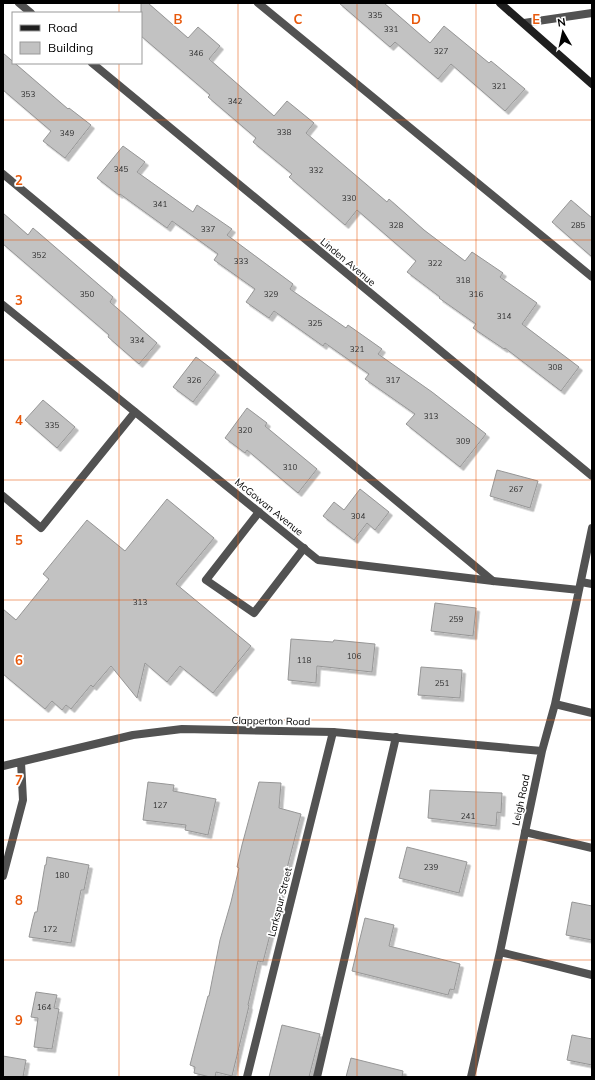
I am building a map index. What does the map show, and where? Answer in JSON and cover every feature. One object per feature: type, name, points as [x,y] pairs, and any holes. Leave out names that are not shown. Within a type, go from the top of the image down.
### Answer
[{"type":"main road","points":[[500,3],[592,84]]},
{"type":"street","points":[[19,3],[30,12]]},
{"type":"street","points":[[258,3],[592,277]]},
{"type":"street","points":[[524,23],[592,13]]},
{"type":"street","name":"Linden Avenue","points":[[93,64],[592,476]]},
{"type":"street","points":[[3,174],[492,581]]},
{"type":"street","name":"McGowan Avenue","points":[[3,305],[318,560],[492,581],[580,586],[592,584]]},
{"type":"street","points":[[3,496],[41,528],[135,412]]},
{"type":"street","points":[[259,512],[206,580],[254,613],[304,548]]},
{"type":"street","name":"Leigh Road","points":[[471,1077],[500,952],[542,751],[555,704],[592,528]]},
{"type":"street","points":[[555,704],[592,713]]},
{"type":"street","name":"Clapperton Road","points":[[3,766],[133,735],[182,729],[333,732],[542,751]]},
{"type":"street","name":"Larkspur Street","points":[[247,1077],[333,732]]},
{"type":"street","points":[[317,1077],[396,737]]},
{"type":"street","points":[[3,876],[23,800],[21,762]]},
{"type":"street","points":[[525,832],[592,848]]},
{"type":"street","points":[[500,952],[592,975]]},
{"type":"building","points":[[141,3],[148,3],[188,38],[198,27],[220,46],[209,59],[274,116],[287,101],[314,123],[306,133],[387,202],[389,199],[424,230],[465,261],[472,252],[503,273],[500,277],[537,303],[522,324],[579,367],[561,391],[505,348],[504,349],[473,328],[476,324],[439,298],[440,297],[407,272],[416,261],[357,210],[345,225],[289,177],[292,174],[253,142],[256,138],[208,97],[210,95],[142,37]]},
{"type":"building","points":[[339,3],[384,3],[430,43],[444,26],[489,63],[491,61],[525,89],[505,111],[451,64],[438,79],[395,42],[390,47]]},
{"type":"building","points":[[3,53],[12,61],[12,64],[16,64],[68,109],[69,108],[91,125],[65,158],[43,141],[51,131],[3,90]]},
{"type":"building","points":[[123,146],[145,162],[137,172],[193,212],[197,205],[232,229],[227,235],[293,284],[290,289],[346,328],[348,325],[382,349],[378,354],[432,392],[486,434],[460,467],[406,424],[415,414],[365,379],[369,374],[325,343],[323,346],[274,311],[269,318],[246,302],[255,289],[214,260],[218,254],[172,221],[167,228],[97,178]]},
{"type":"building","points":[[571,200],[592,218],[592,257],[552,222]]},
{"type":"building","points":[[3,213],[28,235],[33,228],[113,297],[110,302],[157,343],[139,364],[108,337],[109,335],[3,244]]},
{"type":"building","points":[[196,357],[216,372],[193,402],[173,387]]},
{"type":"building","points":[[43,400],[75,427],[57,448],[25,420]]},
{"type":"building","points":[[247,408],[267,423],[265,426],[317,469],[298,493],[247,450],[245,453],[225,438]]},
{"type":"building","points":[[497,470],[538,481],[530,508],[490,496]]},
{"type":"building","points":[[360,489],[389,512],[375,530],[367,523],[354,540],[323,516],[334,502],[344,510]]},
{"type":"building","points":[[167,499],[214,538],[176,584],[251,646],[213,693],[180,666],[167,682],[145,663],[137,698],[111,666],[93,687],[91,685],[71,709],[66,705],[62,710],[52,701],[45,709],[3,674],[3,609],[16,620],[49,579],[43,574],[87,520],[125,551]]},
{"type":"building","points":[[435,603],[476,608],[473,636],[431,631]]},
{"type":"building","points":[[291,639],[333,642],[334,640],[375,644],[372,672],[317,666],[316,683],[288,680]]},
{"type":"building","points":[[421,667],[462,670],[460,698],[418,695]]},
{"type":"building","points":[[148,782],[174,785],[173,791],[216,799],[208,835],[185,830],[186,825],[143,820]]},
{"type":"building","points":[[259,782],[281,783],[279,808],[301,814],[263,962],[258,961],[232,1076],[216,1072],[215,1077],[210,1077],[194,1073],[195,1067],[190,1065],[209,996],[220,940],[239,868],[237,867],[242,845]]},
{"type":"building","points":[[430,790],[502,793],[501,813],[497,812],[496,826],[428,818]]},
{"type":"building","points":[[407,847],[467,862],[459,893],[399,878]]},
{"type":"building","points":[[47,857],[89,865],[84,890],[81,890],[71,943],[29,937],[35,912],[37,912]]},
{"type":"building","points":[[572,902],[592,906],[592,940],[566,935]]},
{"type":"building","points":[[365,918],[394,925],[389,946],[460,964],[454,990],[450,989],[448,995],[352,971]]},
{"type":"building","points":[[36,992],[57,995],[54,1008],[59,1009],[52,1049],[34,1047],[38,1018],[31,1017]]},
{"type":"building","points":[[282,1025],[320,1034],[309,1077],[269,1077]]},
{"type":"building","points":[[572,1035],[592,1039],[592,1065],[567,1060]]},
{"type":"building","points":[[3,1056],[26,1060],[23,1077],[3,1077]]},
{"type":"building","points":[[351,1058],[403,1071],[402,1077],[346,1077]]}]
